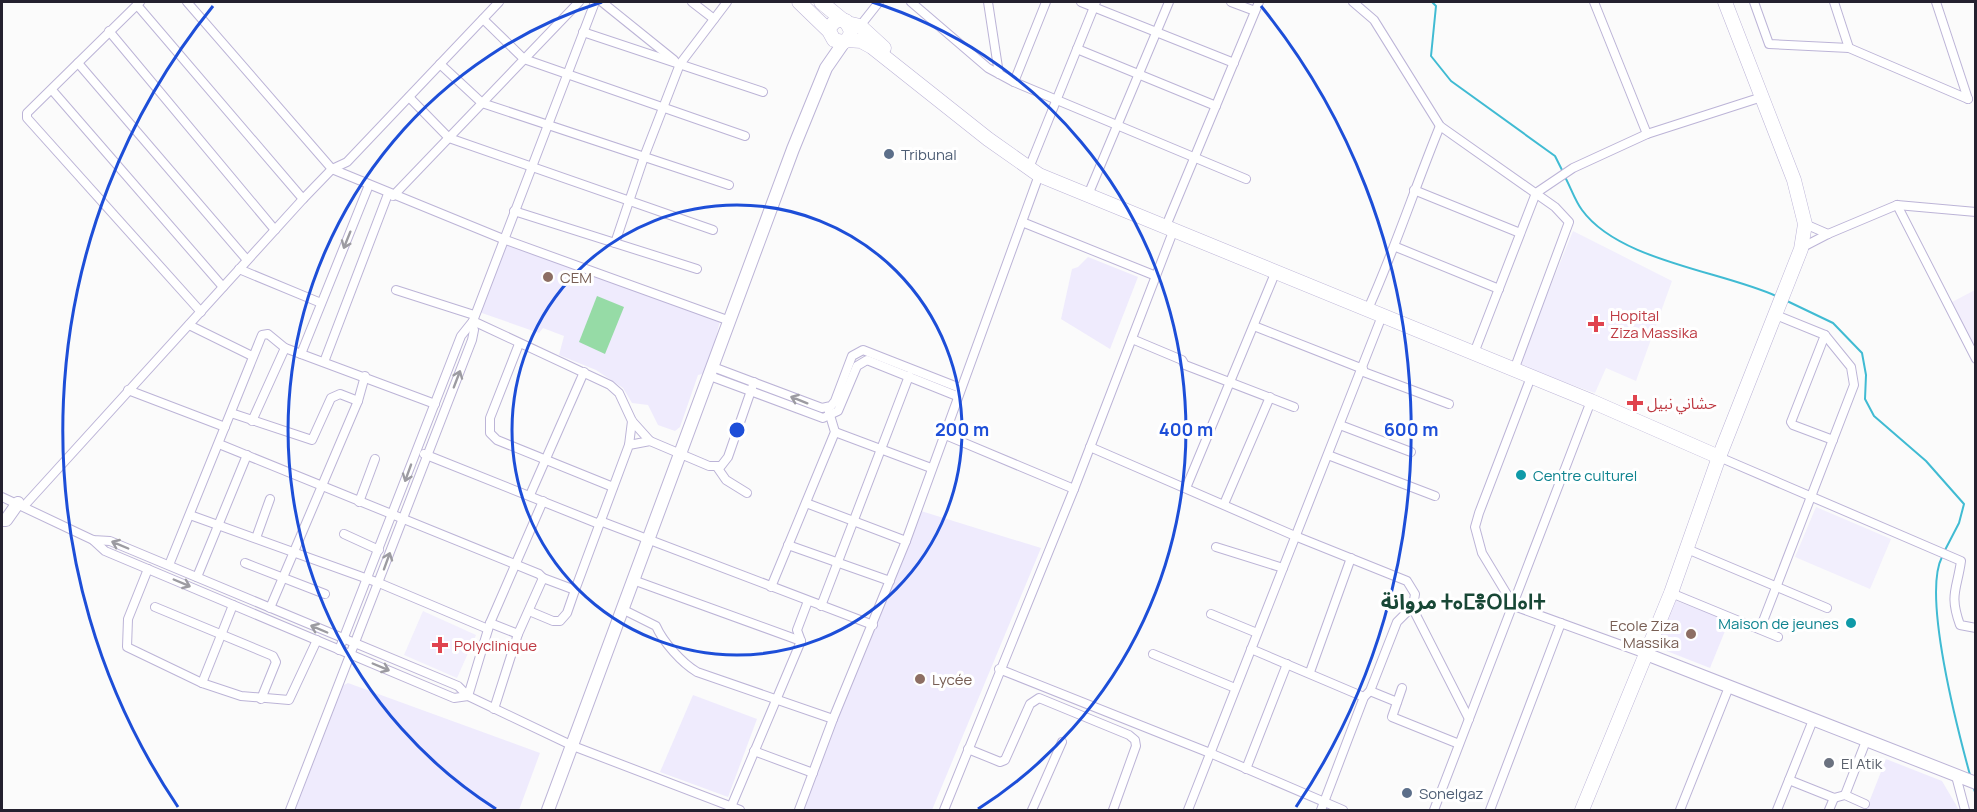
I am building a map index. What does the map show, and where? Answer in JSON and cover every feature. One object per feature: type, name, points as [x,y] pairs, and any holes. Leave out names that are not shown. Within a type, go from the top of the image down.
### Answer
[{"type":"main road","points":[[800,2],[837,42],[865,43],[901,68]]},
{"type":"main road","points":[[821,2],[844,16],[901,68],[988,139],[1034,172],[1591,401],[1719,457]]},
{"type":"main road","points":[[1582,810],[1671,593],[1719,457],[1801,249],[1804,224],[1794,180],[1725,2]]},
{"type":"main road","points":[[826,68],[829,33],[835,21],[844,16]]},
{"type":"main road","points":[[548,810],[826,68],[851,31],[844,16]]},
{"type":"main road","points":[[2,520],[6,520],[21,505]]},
{"type":"main road","points":[[1646,654],[1976,783]]},
{"type":"street","points":[[188,2],[332,169],[503,239],[730,321]]},
{"type":"street","points":[[21,505],[303,199],[332,169],[347,162],[499,2]]},
{"type":"street","points":[[324,362],[391,195],[579,2]]},
{"type":"street","points":[[339,650],[463,333],[473,320],[595,2]]},
{"type":"street","points":[[602,2],[680,64]]},
{"type":"street","points":[[692,2],[714,19]]},
{"type":"street","points":[[615,243],[628,200],[680,64],[728,2]]},
{"type":"street","points":[[844,16],[879,2]]},
{"type":"street","points":[[911,2],[988,68],[1014,82],[1246,179]]},
{"type":"street","points":[[988,2],[999,74]]},
{"type":"street","points":[[1014,82],[1046,2]]},
{"type":"street","points":[[1081,2],[1095,4],[1234,63]]},
{"type":"street","points":[[1088,195],[1169,2]]},
{"type":"street","points":[[1231,2],[1256,11]]},
{"type":"street","points":[[944,810],[999,669],[1074,489],[1156,276],[1194,158],[1259,2]]},
{"type":"street","points":[[1353,2],[1374,20],[1440,126],[1555,207],[1569,222],[1514,370]]},
{"type":"street","points":[[1594,2],[1647,134]]},
{"type":"street","points":[[1754,2],[1769,44],[1849,48],[1968,99],[1936,2]]},
{"type":"street","points":[[1834,2],[1849,48]]},
{"type":"street","points":[[201,312],[30,124],[27,113],[138,3],[303,199]]},
{"type":"street","points":[[799,810],[833,719],[906,542],[943,434],[1022,222],[1034,172],[1056,101],[1095,4]]},
{"type":"street","points":[[483,19],[524,59],[745,136]]},
{"type":"street","points":[[109,31],[275,230]]},
{"type":"street","points":[[583,32],[763,93]]},
{"type":"street","points":[[1077,49],[1216,106]]},
{"type":"street","points":[[78,63],[247,260]]},
{"type":"street","points":[[440,64],[482,103],[729,185]]},
{"type":"street","points":[[52,90],[223,286]]},
{"type":"street","points":[[408,97],[449,138],[713,230]]},
{"type":"street","points":[[1474,353],[1536,193],[1574,168],[1647,134],[1762,97]]},
{"type":"street","points":[[1368,309],[1396,247],[1414,190],[1440,126]]},
{"type":"street","points":[[301,354],[369,185]]},
{"type":"street","points":[[1414,190],[1520,232]]},
{"type":"street","points":[[1801,249],[1828,234],[1897,205],[1976,212]]},
{"type":"street","points":[[1897,205],[1974,353]]},
{"type":"street","points":[[514,211],[697,269]]},
{"type":"street","points":[[1022,222],[1156,276]]},
{"type":"street","points":[[1804,224],[1828,234]]},
{"type":"street","points":[[1396,247],[1499,289]]},
{"type":"street","points":[[238,269],[321,303]]},
{"type":"street","points":[[1186,488],[1276,272]]},
{"type":"street","points":[[396,290],[473,320],[519,344],[584,372],[619,393],[633,421],[650,441],[717,467],[732,485],[747,493]]},
{"type":"street","points":[[1760,629],[1850,396],[1854,376],[1851,367],[1825,334],[1778,309]]},
{"type":"street","points":[[1188,810],[1382,316]]},
{"type":"street","points":[[290,810],[429,455],[474,334],[473,320]]},
{"type":"street","points":[[189,325],[252,356]]},
{"type":"street","points":[[1254,326],[1449,404]]},
{"type":"street","points":[[169,565],[262,335],[268,334],[285,348],[435,404]]},
{"type":"street","points":[[1825,334],[1791,422],[1793,425],[1833,440]]},
{"type":"street","points":[[1132,339],[1182,360],[1185,365],[1294,407]]},
{"type":"street","points":[[519,344],[489,428],[497,440],[613,487]]},
{"type":"street","points":[[252,421],[285,348]]},
{"type":"street","points":[[711,372],[754,382],[817,407],[827,407],[835,401],[852,356],[863,350],[959,392]]},
{"type":"street","points":[[711,372],[751,392],[816,416],[831,416],[840,409],[857,366],[863,360],[871,360],[909,376],[959,392]]},
{"type":"street","points":[[530,495],[547,461],[584,372]]},
{"type":"street","points":[[270,608],[358,401],[365,376]]},
{"type":"street","points":[[821,606],[909,376]]},
{"type":"street","points":[[1531,377],[1475,527],[1482,553],[1514,606],[1646,654]]},
{"type":"street","points":[[717,467],[726,460],[754,382]]},
{"type":"street","points":[[128,390],[225,428]]},
{"type":"street","points":[[231,413],[312,440],[331,398],[340,394],[358,401]]},
{"type":"street","points":[[1224,504],[1270,397]]},
{"type":"street","points":[[1434,810],[1591,401]]},
{"type":"street","points":[[771,587],[835,432],[827,407]]},
{"type":"street","points":[[529,611],[553,621],[560,621],[567,613],[628,445],[633,421]]},
{"type":"street","points":[[1340,425],[1410,452]]},
{"type":"street","points":[[835,432],[931,468]]},
{"type":"street","points":[[943,434],[1074,489]]},
{"type":"street","points":[[628,445],[650,441]]},
{"type":"street","points":[[219,444],[575,590]]},
{"type":"street","points":[[1090,447],[1295,536],[1407,581],[1415,594],[1413,606],[1397,622],[1323,807]]},
{"type":"street","points":[[416,450],[600,523],[873,625]]},
{"type":"street","points":[[196,577],[247,455]]},
{"type":"street","points":[[1328,455],[1435,496]]},
{"type":"street","points":[[1719,457],[1950,554],[1961,561],[1952,598],[1954,609],[1960,625],[1976,628]]},
{"type":"street","points":[[359,502],[375,459]]},
{"type":"street","points":[[2,497],[93,540],[110,541],[458,687],[468,696],[573,746],[736,809],[754,751],[801,640],[797,630],[808,601]]},
{"type":"street","points":[[256,538],[270,500]]},
{"type":"street","points":[[468,696],[489,626],[513,564],[543,501]]},
{"type":"street","points":[[806,503],[906,542]]},
{"type":"street","points":[[190,515],[379,583],[489,626],[518,634]]},
{"type":"street","points":[[344,534],[380,550]]},
{"type":"street","points":[[93,540],[101,549],[454,698],[468,696]]},
{"type":"street","points":[[788,545],[890,581]]},
{"type":"street","points":[[1216,547],[1283,568]]},
{"type":"street","points":[[1687,549],[1827,608]]},
{"type":"street","points":[[1310,672],[1351,558]]},
{"type":"street","points":[[245,563],[325,594]]},
{"type":"street","points":[[148,569],[128,619],[127,647],[202,683],[241,696],[289,700],[317,640]]},
{"type":"street","points":[[494,709],[518,634],[543,578]]},
{"type":"street","points":[[633,580],[801,640]]},
{"type":"street","points":[[1671,593],[1778,637]]},
{"type":"street","points":[[202,683],[233,605]]},
{"type":"street","points":[[1413,606],[1469,719]]},
{"type":"street","points":[[155,607],[273,656],[276,662],[261,699]]},
{"type":"street","points":[[622,609],[656,626],[663,641],[682,658],[687,666],[697,672],[833,719]]},
{"type":"street","points":[[1211,614],[1257,633]]},
{"type":"street","points":[[1490,810],[1561,623]]},
{"type":"street","points":[[1251,649],[1367,694],[1397,702]]},
{"type":"street","points":[[1153,654],[1235,688]]},
{"type":"street","points":[[1246,769],[1287,663]]},
{"type":"street","points":[[999,669],[1210,753],[1323,807],[1343,810]]},
{"type":"street","points":[[1680,810],[1729,687]]},
{"type":"street","points":[[1402,688],[1392,717],[1459,744]]},
{"type":"street","points":[[968,749],[1000,762],[1005,760],[1030,704],[1040,698],[1130,735],[1135,740],[1136,746],[1113,810]]},
{"type":"street","points":[[1778,810],[1813,720]]},
{"type":"street","points":[[1845,795],[1866,741]]},
{"type":"street","points":[[1032,810],[1062,742]]},
{"type":"street","points":[[754,751],[813,773]]},
{"type":"street","points":[[1956,776],[1965,810]]},
{"type":"street","points":[[1790,780],[1834,798],[1845,795],[1865,804]]},
{"type":"street","points":[[1829,810],[1834,798]]},
{"type":"shaded area","name":"Hopital Ziza Massika","points":[[1573,231],[1672,281],[1636,381],[1606,368],[1595,393],[1518,366]]},
{"type":"shaded area","name":"CEM","points":[[508,243],[720,321],[707,373],[698,375],[680,427],[675,431],[658,425],[648,405],[632,403],[623,388],[596,370],[559,355],[564,336],[543,328],[539,333],[479,312]]},
{"type":"shaded area","points":[[1088,257],[1138,277],[1110,349],[1061,319],[1072,269],[1078,267]]},
{"type":"shaded area","points":[[1975,290],[1975,348],[1952,302]]},
{"type":"shaded area","points":[[1816,507],[1891,539],[1870,589],[1795,557]]},
{"type":"shaded area","name":"Lycée","points":[[921,511],[1041,548],[932,810],[799,810]]},
{"type":"shaded area","name":"Ecole Ziza Massika","points":[[1671,599],[1729,621],[1710,668],[1654,646]]},
{"type":"shaded area","name":"Polyclinique","points":[[423,611],[476,635],[457,678],[404,655]]},
{"type":"shaded area","points":[[348,683],[540,753],[519,810],[292,810],[338,688]]},
{"type":"shaded area","points":[[693,695],[757,719],[728,797],[660,772]]},
{"type":"shaded area","points":[[1886,759],[1942,781],[1959,810],[1866,810]]},
{"type":"green space","points":[[597,296],[624,307],[605,354],[579,342]]},
{"type":"waterway","points":[[1432,2],[1436,6],[1431,56],[1451,81],[1555,156],[1563,172]]},
{"type":"waterway","points":[[1565,177],[1582,210],[1599,227],[1620,241],[1672,263],[1776,296]]},
{"type":"waterway","points":[[1787,301],[1833,323],[1862,353],[1866,375],[1865,399],[1874,416],[1926,461],[1964,504],[1959,523],[1944,552]]},
{"type":"waterway","points":[[1942,557],[1937,575],[1936,601],[1939,631],[1951,697],[1970,775]]},
{"type":"waterway","points":[[1973,786],[1976,795]]},
{"type":"place","name":"Tribunal","points":[[889,154]]},
{"type":"place","name":"CEM","points":[[548,277]]},
{"type":"place","name":"Hopital Ziza Massika","points":[[1596,324]]},
{"type":"place","name":"حشاني نبيل","points":[[1635,403]]},
{"type":"place","name":"Centre culturel","points":[[1521,475]]},
{"type":"place","name":"Maison de jeunes","points":[[1851,623]]},
{"type":"place","name":"Ecole Ziza Massika","points":[[1691,634]]},
{"type":"place","name":"Polyclinique","points":[[440,645]]},
{"type":"place","name":"Lycée","points":[[920,679]]},
{"type":"place","name":"El Atik","points":[[1829,763]]},
{"type":"place","name":"Sonelgaz","points":[[1407,793]]},
{"type":"district","name":"مروانة ⵜⴰⵎⴻⵔⵡⴰⵏⵜ","points":[[1463,601]]}]
